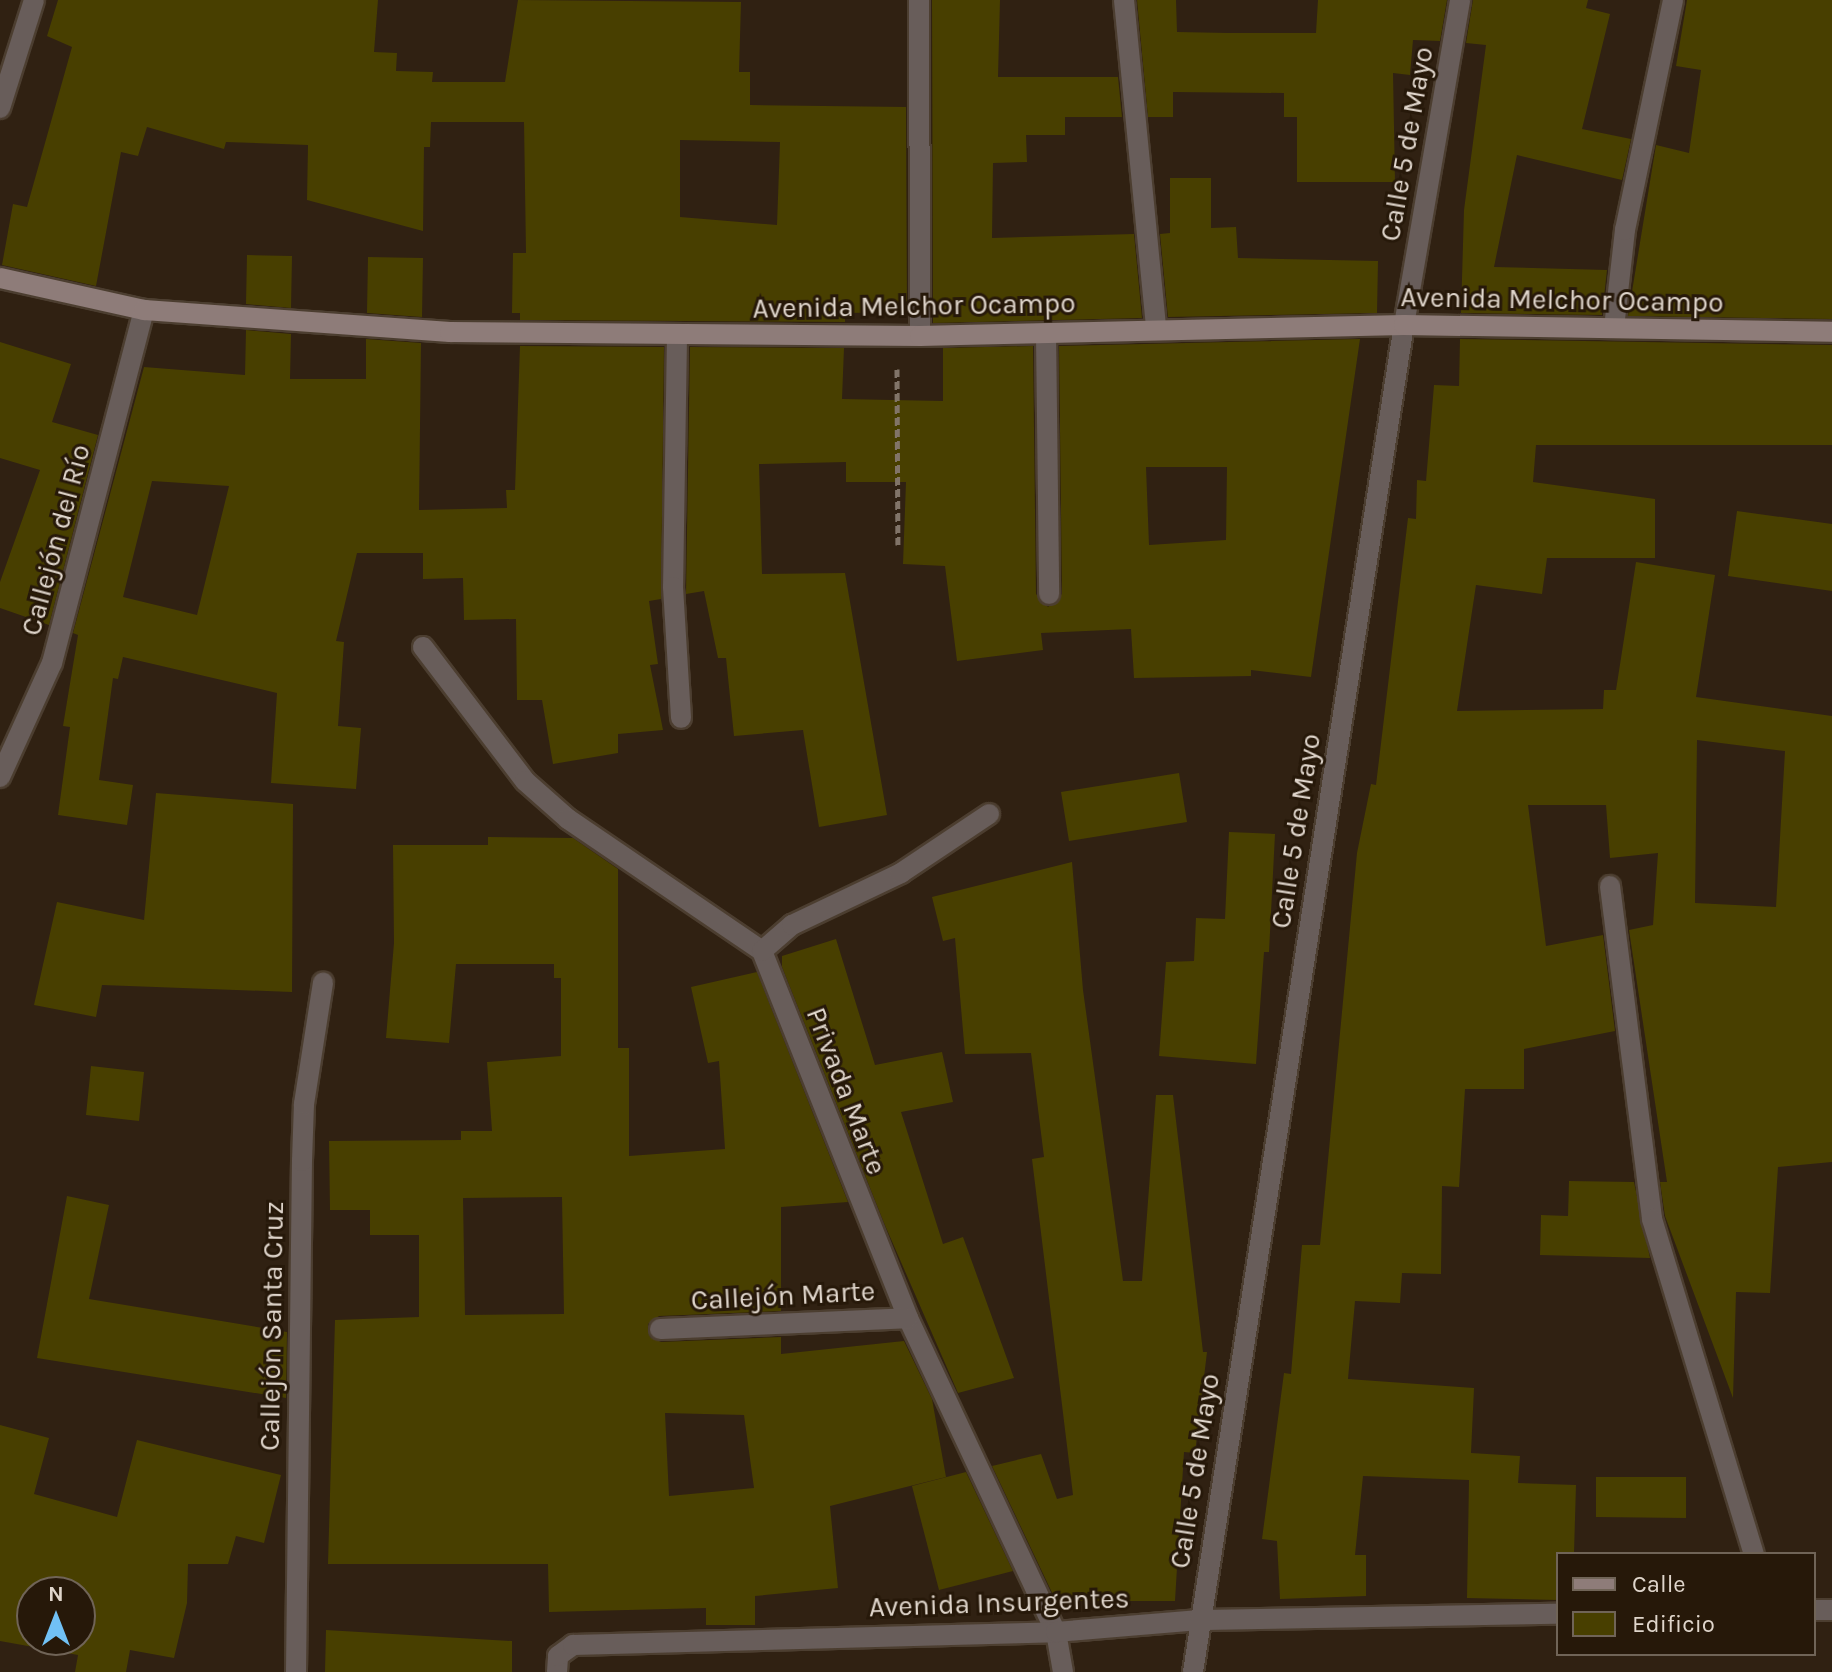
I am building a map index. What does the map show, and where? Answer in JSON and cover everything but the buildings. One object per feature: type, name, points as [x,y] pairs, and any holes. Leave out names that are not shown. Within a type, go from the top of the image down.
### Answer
[{"type":"main road","name":"Avenida Melchor Ocampo","points":[[0,278],[144,310],[450,332],[920,336],[1404,325],[1832,332]]},
{"type":"street","points":[[0,108],[34,0]]},
{"type":"street","points":[[919,0],[920,336]]},
{"type":"street","points":[[1124,0],[1156,329]]},
{"type":"street","name":"Calle 5 de Mayo","points":[[1193,1672],[1404,325],[1460,0]]},
{"type":"street","points":[[1614,328],[1625,230],[1673,0]]},
{"type":"street","name":"Callejón del Río","points":[[0,777],[52,663],[144,310]]},
{"type":"street","points":[[1046,333],[1049,594]]},
{"type":"street","points":[[677,336],[673,587],[681,718]]},
{"type":"street","points":[[423,647],[525,781],[568,819],[762,951],[792,925],[901,873],[989,814]]},
{"type":"street","points":[[1610,886],[1652,1219],[1753,1552]]},
{"type":"street","name":"Privada Marte","points":[[762,951],[908,1318],[1056,1632],[1063,1672]]},
{"type":"street","name":"Callejón Santa Cruz","points":[[296,1672],[304,1104],[323,982]]},
{"type":"street","name":"Callejón Marte","points":[[660,1329],[908,1318]]},
{"type":"street","name":"Avenida Insurgentes","points":[[557,1672],[558,1656],[573,1645],[1056,1632],[1200,1620],[1556,1614]]},
{"type":"path","points":[[897,336],[898,545]]}]
